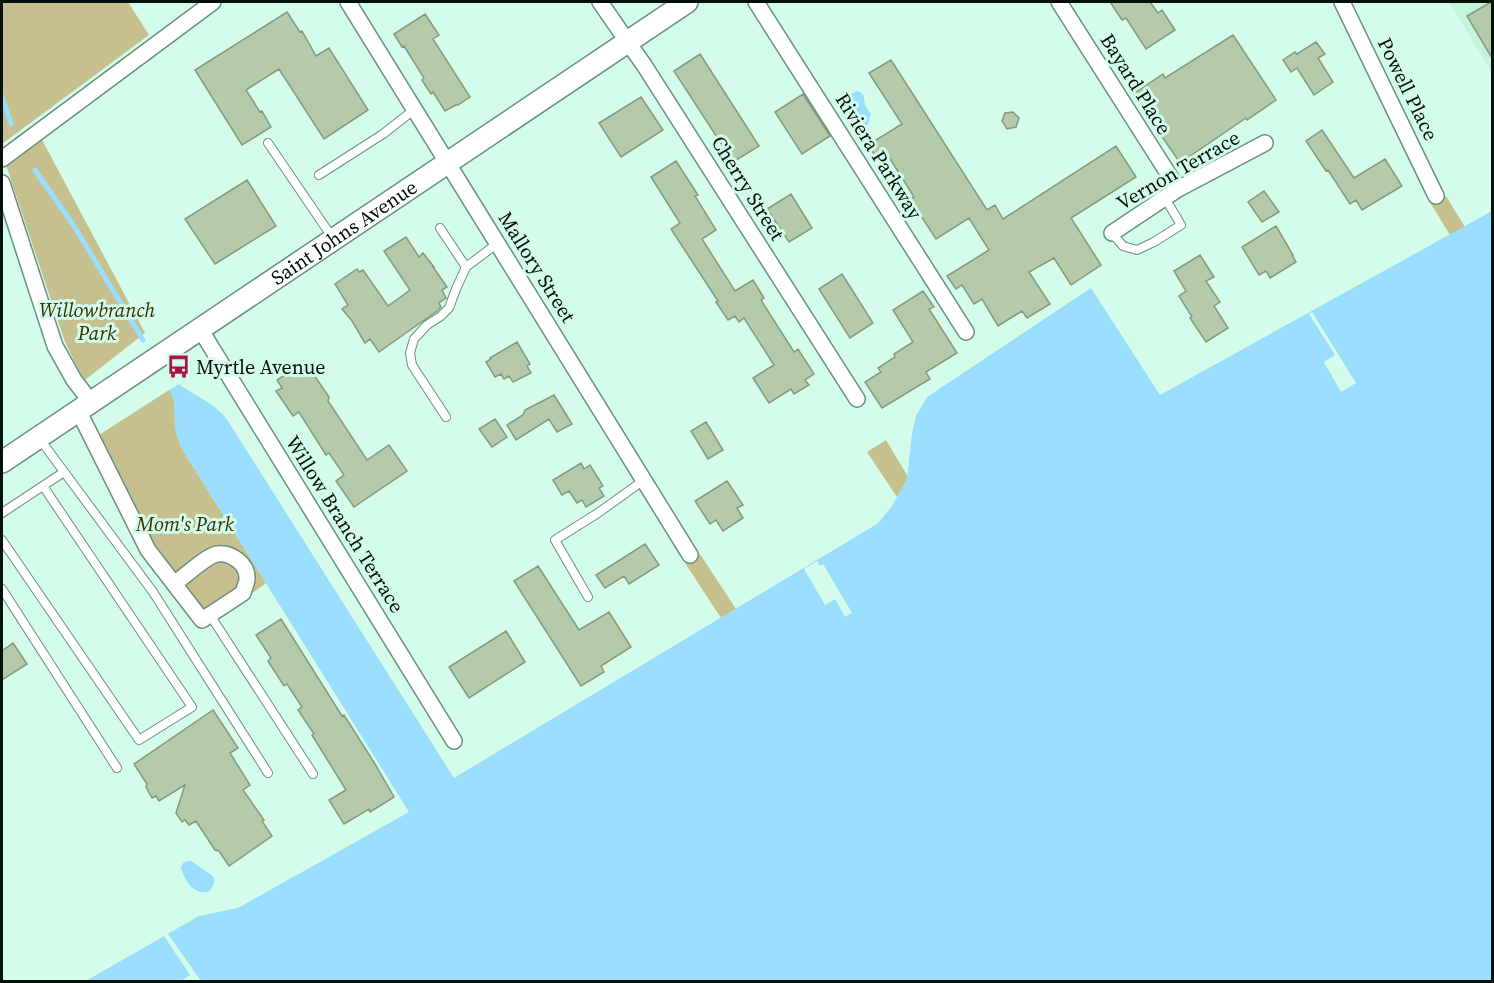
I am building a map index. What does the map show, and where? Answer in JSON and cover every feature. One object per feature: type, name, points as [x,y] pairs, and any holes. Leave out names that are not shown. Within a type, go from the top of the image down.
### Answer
[{"type":"main road","name":"Saint Johns Avenue","points":[[2,462],[687,2]]},
{"type":"street","points":[[2,159],[213,2]]},
{"type":"street","name":"Mallory Street","points":[[348,2],[690,555]]},
{"type":"street","name":"Cherry Street","points":[[600,2],[644,65],[857,399]]},
{"type":"street","name":"Riviera Parkway","points":[[756,2],[966,332]]},
{"type":"street","name":"Bayard Place","points":[[1059,2],[1172,194]]},
{"type":"street","name":"Powell Place","points":[[1342,2],[1436,196]]},
{"type":"street","name":"Vernon Terrace","points":[[1112,233],[1172,194],[1265,143]]},
{"type":"street","points":[[2,183],[55,346],[74,380],[148,550],[174,584],[202,620],[243,593],[247,577],[242,564],[233,557],[217,554],[203,561],[174,584]]},
{"type":"street","name":"Willow Branch Terrace","points":[[200,329],[454,741]]},
{"type":"lane","points":[[318,175],[383,134],[415,109]]},
{"type":"lane","points":[[268,143],[333,238]]},
{"type":"lane","points":[[1112,233],[1124,246],[1137,250],[1181,225],[1172,194]]},
{"type":"lane","points":[[440,228],[466,267]]},
{"type":"lane","points":[[446,417],[412,365],[410,353],[414,339],[427,325],[449,309],[466,267],[498,243]]},
{"type":"lane","points":[[38,437],[153,592],[268,773]]},
{"type":"lane","points":[[2,513],[64,472]]},
{"type":"lane","points":[[588,597],[555,540],[644,480]]},
{"type":"lane","points":[[2,540],[139,740],[192,707],[43,486]]},
{"type":"lane","points":[[2,589],[117,768]]},
{"type":"lane","points":[[210,615],[313,774]]},
{"type":"shaded area","points":[[1449,2],[1492,2],[1492,73]]},
{"type":"green space","points":[[2,2],[128,2],[149,35],[2,144]]},
{"type":"green space","name":"Willowbranch Park","points":[[40,136],[145,333],[85,380],[65,342],[5,162]]},
{"type":"green space","points":[[1446,196],[1465,227],[1450,235],[1431,204]]},
{"type":"green space","name":"Mom's Park","points":[[169,390],[174,402],[175,428],[182,449],[266,583],[212,623],[144,528],[99,435]]},
{"type":"green space","points":[[886,440],[907,475],[907,480],[897,497],[867,452]]},
{"type":"green space","points":[[700,554],[736,609],[721,618],[685,563]]},
{"type":"water","points":[[857,91],[863,96],[866,108],[871,113],[867,127],[861,127],[851,108],[850,97]]},
{"type":"water","points":[[1492,211],[1492,981],[84,982],[199,916],[238,908],[409,812],[182,449],[175,428],[174,402],[169,390],[179,384],[210,403],[226,418],[454,778],[877,524],[890,509],[907,480],[916,416],[927,397],[1091,288],[1160,395]]},
{"type":"water","points":[[187,861],[191,861],[213,876],[214,884],[208,892],[198,891],[187,882],[181,868]]},
{"type":"pier","points":[[1312,312],[1356,383],[1341,392],[1324,362],[1335,355],[1309,314]]},
{"type":"pier","points":[[817,561],[820,566],[823,564],[852,613],[845,617],[835,599],[825,605],[804,569]]},
{"type":"pier","points":[[168,934],[201,981],[181,981],[190,975],[164,936]]},
{"type":"building","points":[[1110,2],[1150,2],[1158,13],[1162,10],[1175,30],[1146,49],[1126,18],[1122,20]]},
{"type":"building","points":[[1492,2],[1492,58],[1467,16]]},
{"type":"building","points":[[287,12],[300,32],[302,31],[316,56],[329,48],[368,110],[324,139],[279,69],[246,90],[271,127],[242,145],[195,70]]},
{"type":"building","points":[[425,14],[439,35],[433,39],[470,97],[445,111],[433,92],[431,94],[422,80],[424,78],[394,34]]},
{"type":"building","points":[[1233,35],[1276,100],[1180,163],[1133,94],[1163,74],[1165,78]]},
{"type":"building","points":[[1316,42],[1325,54],[1318,58],[1333,82],[1314,95],[1297,68],[1291,72],[1283,60]]},
{"type":"building","points":[[700,54],[759,146],[733,162],[674,71]]},
{"type":"building","points":[[891,60],[987,210],[995,205],[1003,219],[1116,146],[1136,177],[1071,218],[1101,265],[1071,285],[1054,258],[1029,272],[1050,304],[1027,318],[1022,311],[998,326],[982,299],[974,304],[962,285],[956,289],[947,276],[989,250],[969,218],[936,239],[910,199],[914,197],[889,157],[880,163],[868,145],[902,124],[869,73]]},
{"type":"building","points":[[803,94],[830,136],[802,154],[775,112]]},
{"type":"building","points":[[641,97],[663,130],[621,157],[599,123]]},
{"type":"building","points":[[1013,112],[1019,118],[1016,127],[1007,129],[1002,121],[1005,113]]},
{"type":"building","points":[[1322,130],[1354,178],[1385,159],[1402,186],[1362,210],[1356,200],[1350,204],[1306,141]]},
{"type":"building","points":[[676,161],[698,195],[695,196],[716,230],[702,239],[735,291],[753,280],[764,298],[761,300],[794,352],[798,349],[814,374],[805,380],[809,385],[794,394],[791,389],[769,403],[753,378],[774,365],[744,318],[739,322],[735,316],[728,320],[671,229],[680,223],[651,177]]},
{"type":"building","points":[[247,180],[276,226],[215,264],[185,219]]},
{"type":"building","points":[[1264,191],[1279,212],[1262,222],[1248,202]]},
{"type":"building","points":[[791,194],[812,228],[789,242],[767,209]]},
{"type":"building","points":[[1276,226],[1296,262],[1270,278],[1266,271],[1259,275],[1242,247]]},
{"type":"building","points":[[406,237],[419,257],[423,253],[434,267],[447,287],[442,290],[446,298],[439,303],[441,307],[437,311],[379,352],[370,339],[365,343],[342,309],[348,305],[335,284],[357,269],[359,272],[363,270],[388,306],[410,290],[384,251]]},
{"type":"building","points":[[1200,255],[1214,277],[1206,281],[1220,302],[1214,306],[1228,328],[1206,342],[1179,296],[1186,291],[1174,271]]},
{"type":"building","points":[[842,274],[873,323],[850,338],[819,289]]},
{"type":"building","points":[[923,291],[934,307],[929,309],[957,353],[926,372],[930,379],[882,408],[865,382],[881,372],[878,368],[895,357],[894,354],[913,342],[893,310]]},
{"type":"building","points":[[517,342],[530,364],[527,366],[531,373],[513,382],[509,376],[504,379],[501,374],[495,377],[486,362]]},
{"type":"building","points":[[305,362],[367,460],[389,445],[407,471],[354,507],[336,481],[344,475],[329,453],[326,455],[299,412],[293,416],[276,391],[282,388],[277,380]]},
{"type":"building","points":[[554,395],[572,424],[557,432],[549,419],[516,440],[507,425],[523,415],[525,410]]},
{"type":"building","points":[[495,419],[507,437],[492,447],[479,429]]},
{"type":"building","points":[[706,422],[723,450],[708,459],[691,431]]},
{"type":"building","points":[[581,463],[584,469],[590,465],[603,486],[599,488],[604,496],[586,507],[582,500],[577,503],[569,491],[562,495],[553,480]]},
{"type":"building","points":[[727,481],[743,505],[737,508],[743,518],[723,531],[716,520],[710,524],[695,501]]},
{"type":"building","points":[[645,544],[659,565],[629,584],[624,576],[605,588],[596,575]]},
{"type":"building","points":[[538,566],[579,630],[609,612],[631,647],[601,666],[604,672],[581,686],[514,581]]},
{"type":"building","points":[[281,619],[394,797],[344,824],[329,800],[346,790],[298,710],[302,707],[287,684],[284,686],[268,661],[271,658],[256,635]]},
{"type":"building","points":[[506,631],[525,662],[469,698],[449,667]]},
{"type":"building","points":[[13,643],[27,664],[2,680],[2,651]]},
{"type":"building","points":[[213,710],[238,748],[230,753],[250,785],[243,790],[272,836],[229,866],[219,851],[215,850],[196,821],[189,825],[185,820],[182,822],[176,813],[185,785],[159,801],[156,796],[152,798],[146,787],[147,784],[134,764]]},
{"type":"waterway","points":[[2,96],[11,124]]},
{"type":"waterway","points":[[35,170],[74,226],[143,340]]},
{"type":"place","name":"Myrtle Avenue","points":[[178,367]]}]
